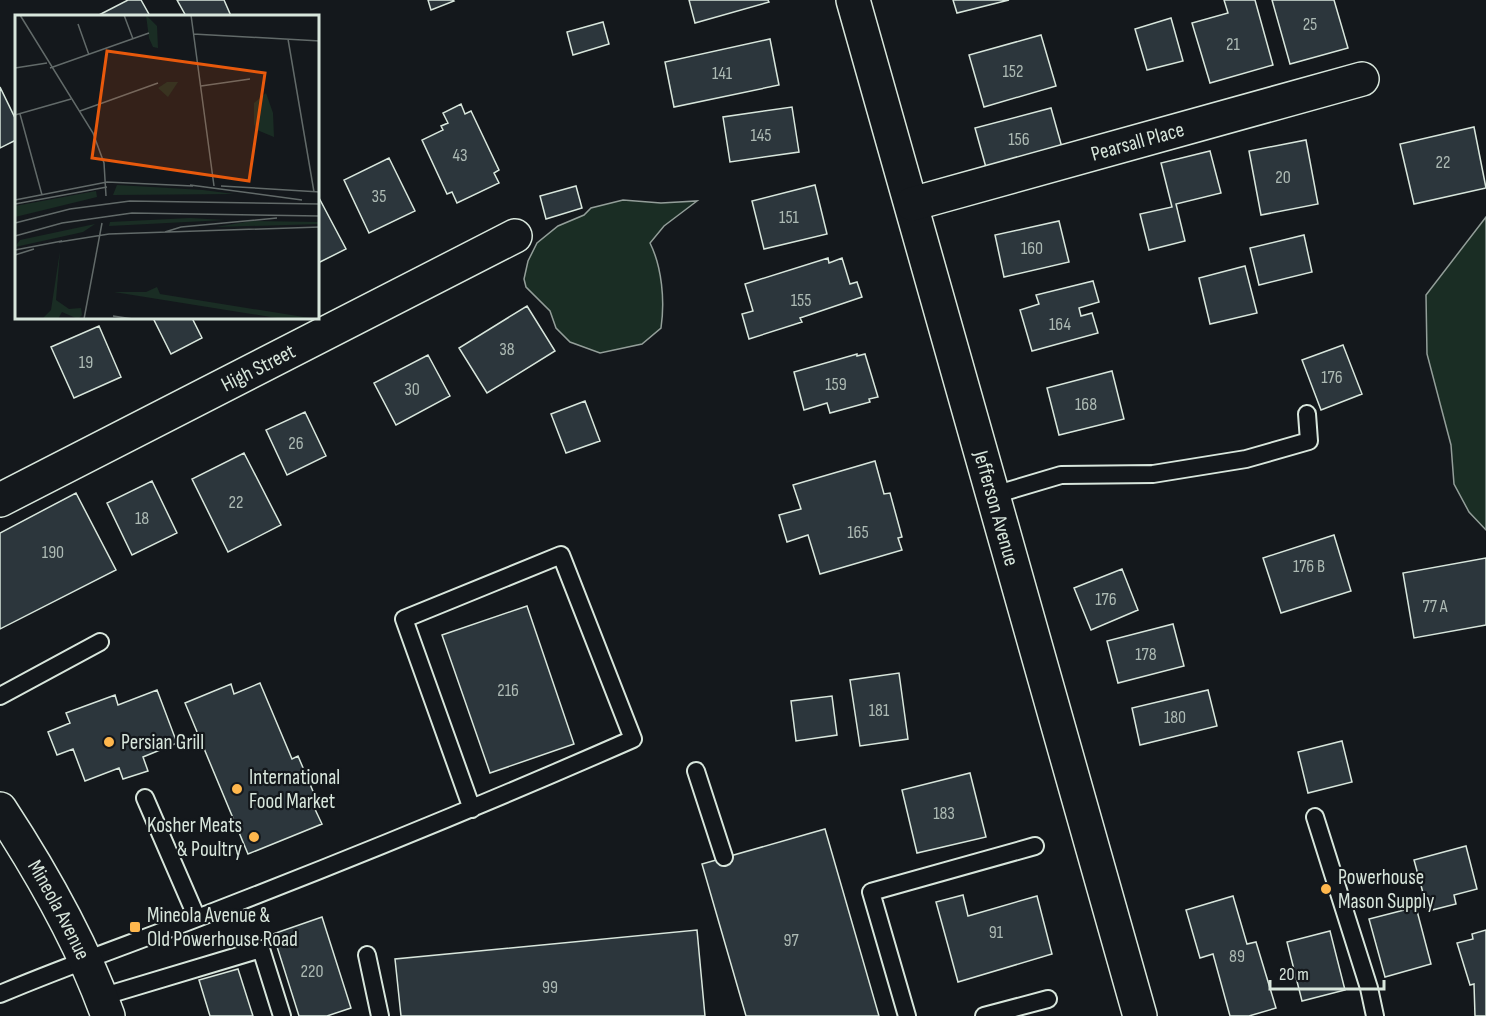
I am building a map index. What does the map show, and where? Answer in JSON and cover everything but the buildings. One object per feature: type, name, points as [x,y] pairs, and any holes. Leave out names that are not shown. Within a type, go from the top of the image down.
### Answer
[{"type":"street","name":"Jefferson Avenue","points":[[853,0],[1140,1016]]},
{"type":"street","name":"Pearsall Place","points":[[912,204],[1362,79]]},
{"type":"street","name":"High Street","points":[[0,500],[515,236]]},
{"type":"street","name":"Mineola Avenue","points":[[0,808],[39,871],[105,1006]]},
{"type":"lane","points":[[994,495],[1061,475],[1153,474],[1246,459],[1309,441],[1306,414]]},
{"type":"lane","points":[[0,994],[84,959],[197,918],[472,809],[633,739],[561,555],[404,619],[472,809]]},
{"type":"lane","points":[[0,696],[100,642]]},
{"type":"lane","points":[[696,771],[724,857]]},
{"type":"lane","points":[[145,798],[197,918]]},
{"type":"lane","points":[[1315,817],[1375,1016]]},
{"type":"lane","points":[[907,1016],[872,892],[1035,846]]},
{"type":"lane","points":[[105,1006],[261,949],[282,1016]]},
{"type":"lane","points":[[367,955],[380,1016]]},
{"type":"lane","points":[[984,1016],[1048,999]]},
{"type":"green space","points":[[623,200],[661,203],[697,201],[664,226],[650,243],[661,284],[663,307],[661,328],[642,344],[600,353],[570,342],[556,328],[550,311],[526,287],[524,279],[528,261],[537,243],[558,226],[584,215],[591,208]]},
{"type":"green space","points":[[1486,217],[1486,530],[1469,512],[1454,484],[1451,445],[1427,354],[1426,295]]},
{"type":"place","name":"Persian Grill","points":[[109,742]]},
{"type":"place","name":"International Food Market","points":[[237,789]]},
{"type":"place","name":"Kosher Meats & Poultry","points":[[254,837]]},
{"type":"place","name":"Powerhouse Mason Supply","points":[[1326,889]]},
{"type":"place","name":"Mineola Avenue & Old Powerhouse Road","points":[[135,927]]}]
